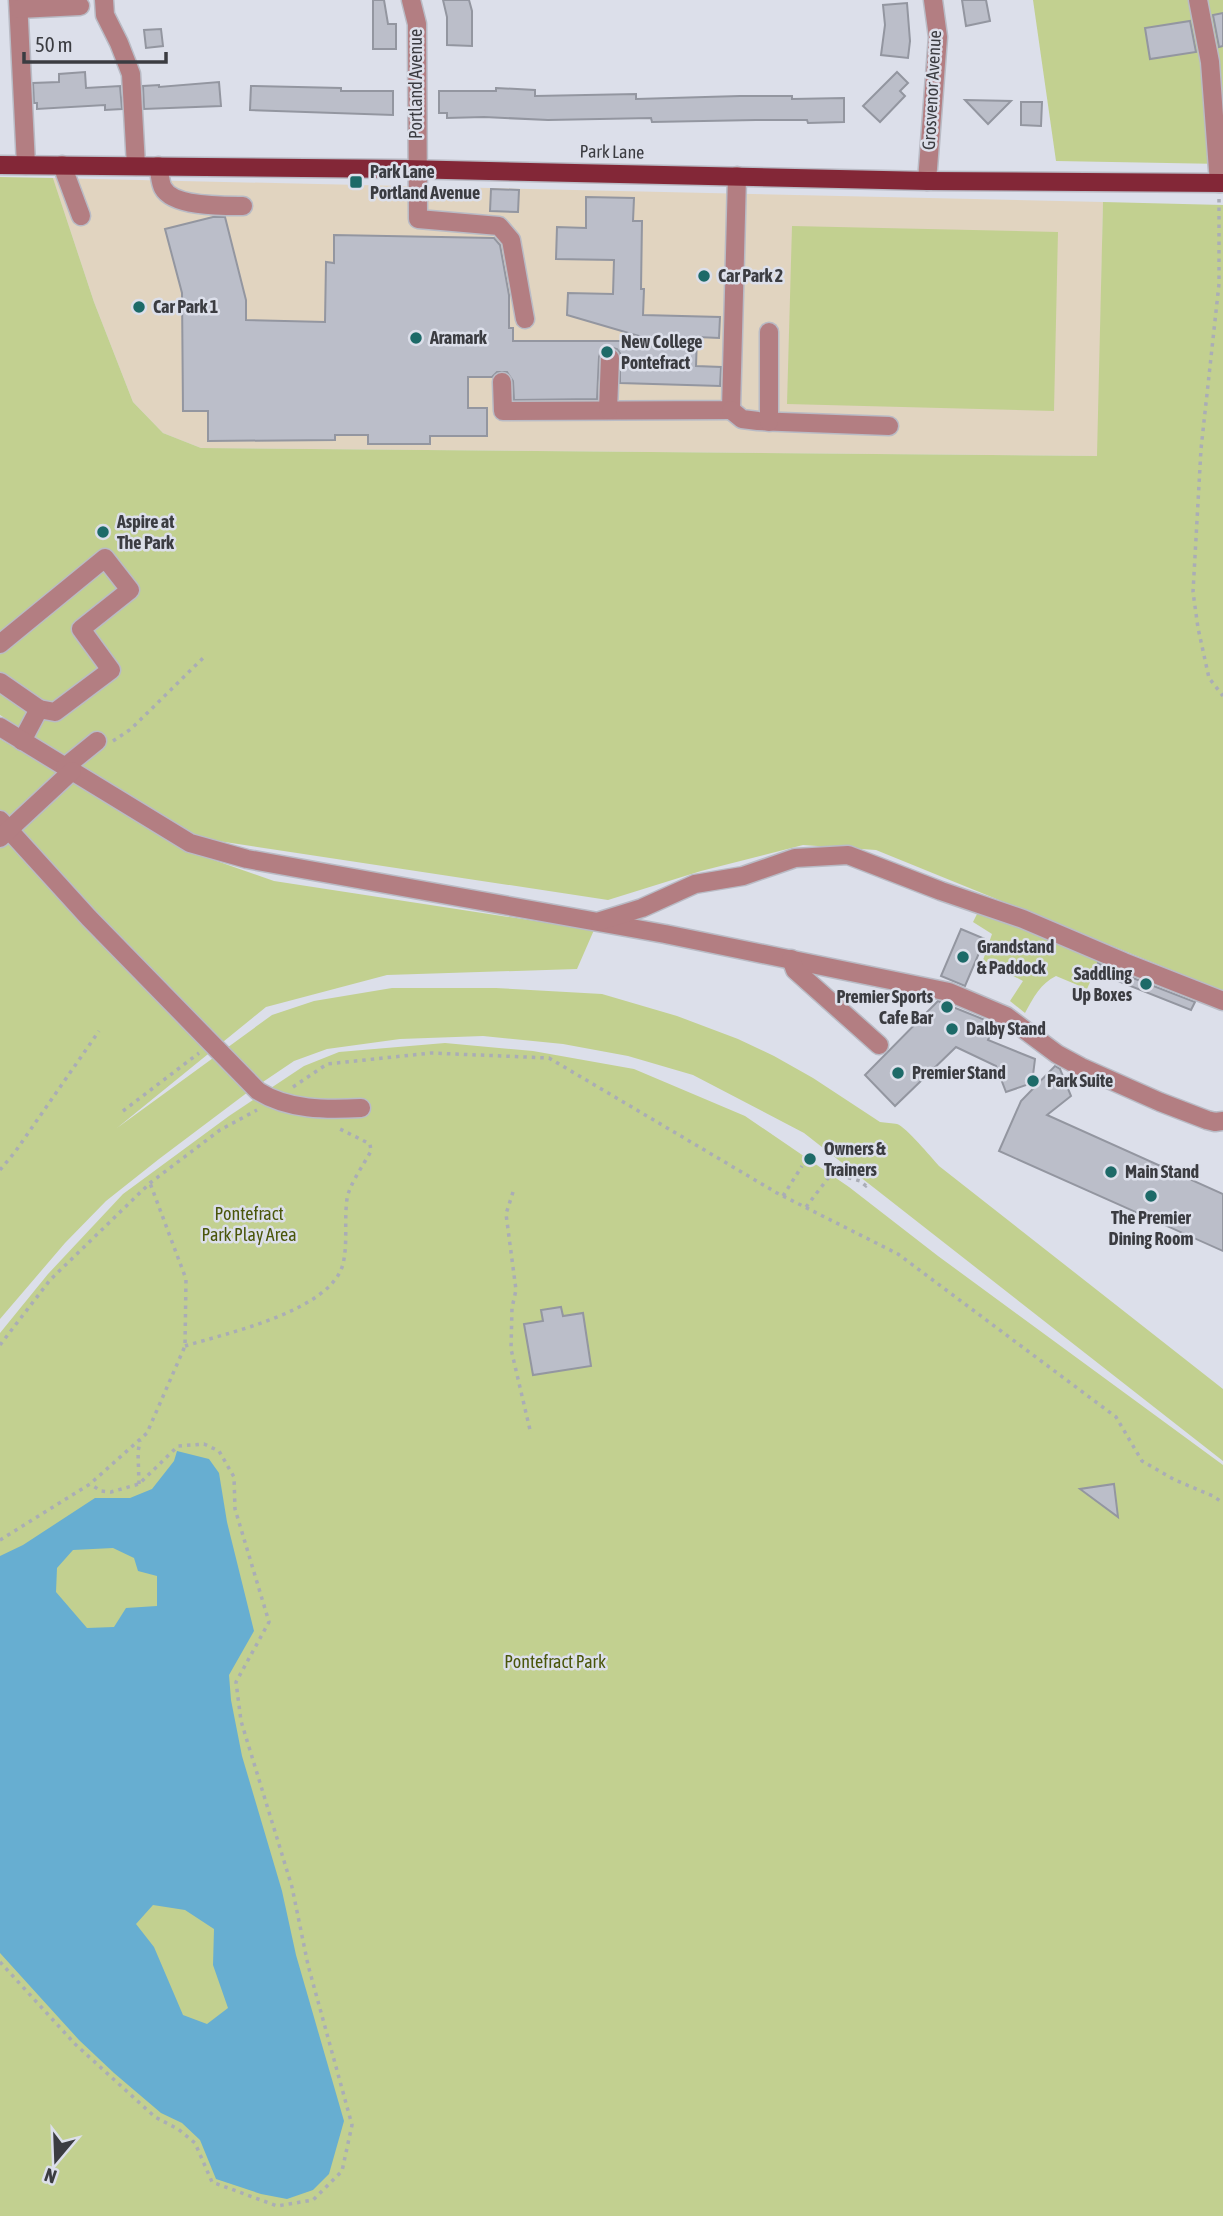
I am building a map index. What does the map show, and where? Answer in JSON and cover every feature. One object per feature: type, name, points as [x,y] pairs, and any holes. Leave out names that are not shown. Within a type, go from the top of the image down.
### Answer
[{"type":"main road","name":"Park Lane","points":[[0,165],[416,169],[927,181],[1221,183]]},
{"type":"street","points":[[104,0],[105,15],[131,74],[136,166]]},
{"type":"street","name":"Portland Avenue","points":[[411,0],[417,24],[418,219],[499,226],[504,230],[511,240],[525,319]]},
{"type":"street","name":"Grosvenor Avenue","points":[[927,181],[938,37],[933,0]]},
{"type":"street","points":[[1198,0],[1210,62],[1221,183]]},
{"type":"street","points":[[26,165],[18,5],[80,6]]},
{"type":"street","points":[[62,165],[81,216]]},
{"type":"street","points":[[158,166],[163,188],[173,198],[216,206],[243,206]]},
{"type":"street","points":[[731,410],[737,176]]},
{"type":"street","points":[[769,332],[769,422]]},
{"type":"street","points":[[608,411],[610,358]]},
{"type":"street","points":[[502,382],[503,411],[731,410],[742,419],[769,422],[889,426]]},
{"type":"street","points":[[0,644],[105,558],[130,590],[81,629],[111,670],[54,712],[39,709],[0,682]]},
{"type":"street","points":[[22,741],[39,709]]},
{"type":"street","points":[[0,727],[190,843],[247,859],[791,958],[949,992],[1006,1016],[1057,1054],[1081,1067],[1207,1120],[1223,1121]]},
{"type":"street","points":[[103,743],[68,769],[3,829],[258,1091],[274,1101],[315,1108],[361,1108]]},
{"type":"street","points":[[596,922],[642,908],[695,884],[743,876],[795,858],[848,855],[1023,919],[1223,1001]]},
{"type":"street","points":[[791,958],[795,970],[878,1045]]},
{"type":"path","points":[[1221,183],[1219,284],[1201,449],[1193,592],[1209,678],[1223,696]]},
{"type":"path","points":[[103,743],[131,729],[203,658]]},
{"type":"path","points":[[0,1170],[99,1031]]},
{"type":"path","points":[[123,1111],[212,1044]]},
{"type":"path","points":[[0,1345],[50,1280],[150,1183],[220,1130],[274,1101],[327,1064],[430,1053],[549,1058],[783,1196],[898,1254],[1116,1417],[1142,1461],[1223,1503]]},
{"type":"path","points":[[185,1346],[294,1311],[319,1296],[339,1275],[344,1263],[347,1196],[371,1151],[370,1144],[320,1119],[315,1108]]},
{"type":"path","points":[[783,1196],[802,1166]]},
{"type":"path","points":[[806,1208],[832,1173],[866,1185],[868,1183]]},
{"type":"path","points":[[0,1540],[90,1484],[147,1433],[185,1346],[186,1279],[150,1183]]},
{"type":"path","points":[[513,1192],[506,1214],[516,1290],[512,1308],[511,1349],[530,1430]]},
{"type":"path","points":[[139,1484],[138,1452],[141,1438]]},
{"type":"path","points":[[0,1962],[85,2053],[155,2117],[178,2129],[195,2143],[212,2182],[277,2206],[313,2200],[342,2171],[352,2125],[308,1965],[292,1888],[241,1721],[236,1682],[269,1622],[235,1509],[234,1477],[219,1451],[194,1443],[178,1446],[139,1484],[111,1492],[101,1491],[90,1484]]},
{"type":"shaded area","name":"New College Pontefract","points":[[53,178],[1103,202],[1098,456],[201,448],[163,433],[133,402],[94,302]]},
{"type":"green space","points":[[1033,0],[1223,0],[1223,164],[1056,161]]},
{"type":"green space","points":[[0,177],[53,178],[94,302],[133,402],[163,433],[201,448],[1097,456],[1103,202],[1223,205],[1223,991],[876,850],[803,845],[701,871],[608,900],[192,837],[0,715]]},
{"type":"green space","points":[[792,226],[1058,232],[1054,411],[787,404]]},
{"type":"green space","points":[[0,739],[211,859],[274,881],[594,930],[577,969],[387,975],[266,1007],[117,1128],[272,1015],[314,1001],[392,988],[496,988],[602,994],[677,1016],[774,1056],[880,1122],[901,1126],[939,1166],[1223,1389],[1223,1461],[804,1133],[693,1075],[628,1056],[563,1044],[483,1036],[400,1039],[327,1049],[294,1061],[248,1092],[106,1201],[65,1243],[0,1319]]},
{"type":"green space","points":[[988,911],[1100,959],[1087,989],[1056,976],[1042,987],[1025,1013],[1010,1001],[1023,981],[983,960],[992,934],[973,922],[977,914]]},
{"type":"green space","name":"Pontefract Park","points":[[445,1043],[533,1051],[634,1069],[745,1116],[849,1187],[938,1256],[1223,1465],[1223,2216],[0,2216],[0,1333],[48,1274],[123,1194],[229,1116],[304,1066],[339,1052]]},
{"type":"water","points":[[177,1451],[209,1459],[219,1473],[227,1522],[254,1631],[229,1675],[231,1700],[242,1756],[282,1891],[296,1955],[344,2121],[329,2174],[313,2190],[287,2199],[261,2194],[216,2179],[200,2140],[182,2123],[161,2113],[114,2073],[79,2040],[0,1953],[0,1556],[23,1545],[95,1498],[130,1498],[152,1489],[174,1461]],"holes":[[[113,1548],[134,1558],[138,1571],[157,1576],[157,1606],[126,1608],[114,1627],[87,1628],[56,1592],[57,1568],[73,1550]],[[153,1905],[185,1910],[214,1929],[213,1965],[228,2008],[207,2024],[183,2015],[154,1947],[136,1924]]]},
{"type":"building","points":[[373,0],[384,0],[388,24],[396,24],[396,49],[373,49]]},
{"type":"building","points":[[443,0],[469,0],[472,11],[472,46],[447,45],[447,17]]},
{"type":"building","points":[[962,0],[986,0],[990,21],[966,26]]},
{"type":"building","points":[[907,3],[910,41],[908,58],[881,55],[885,25],[883,5]]},
{"type":"building","points":[[1223,13],[1223,46],[1219,47],[1213,15]]},
{"type":"building","points":[[1190,21],[1196,52],[1150,59],[1145,28]]},
{"type":"building","points":[[161,29],[163,46],[146,48],[144,30]]},
{"type":"building","points":[[85,72],[86,88],[120,86],[122,109],[105,110],[105,105],[37,109],[33,83],[59,82],[59,74]]},
{"type":"building","points":[[897,72],[908,83],[900,91],[905,96],[880,122],[863,106]]},
{"type":"building","points":[[219,82],[221,106],[144,109],[143,86]]},
{"type":"building","points":[[251,86],[393,91],[393,115],[250,110]]},
{"type":"building","points":[[496,88],[535,90],[535,96],[636,94],[636,99],[740,96],[844,98],[844,122],[447,118],[447,113],[439,113],[439,91],[496,91]]},
{"type":"building","points":[[965,100],[1011,101],[988,124]]},
{"type":"building","points":[[1021,102],[1042,102],[1041,126],[1021,125]]},
{"type":"building","points":[[491,189],[519,190],[518,212],[490,211]]},
{"type":"building","points":[[586,197],[634,198],[633,221],[642,221],[643,315],[720,317],[719,338],[697,337],[696,366],[721,367],[720,386],[620,383],[620,353],[610,347],[601,351],[599,357],[597,399],[514,400],[513,381],[507,372],[497,372],[492,377],[468,377],[468,408],[487,408],[487,436],[430,436],[430,444],[368,444],[368,435],[335,435],[335,440],[208,441],[208,411],[183,411],[182,293],[165,229],[213,217],[225,217],[246,300],[246,320],[325,322],[326,262],[334,263],[334,235],[494,238],[500,245],[509,295],[509,328],[513,328],[513,341],[656,341],[567,315],[568,293],[613,294],[614,260],[556,259],[557,227],[586,228]]},
{"type":"building","name":"Grandstand & Paddock","points":[[961,929],[985,939],[965,986],[941,976]]},
{"type":"building","points":[[1098,963],[1195,1002],[1191,1010],[1095,972]]},
{"type":"building","points":[[938,1001],[995,1024],[988,1040],[1035,1059],[1032,1083],[1006,1092],[996,1066],[956,1047],[895,1106],[865,1075]]},
{"type":"building","name":"Main Stand","points":[[1055,1066],[1060,1069],[1071,1096],[1047,1115],[1223,1194],[1223,1251],[999,1151],[1021,1101]]},
{"type":"building","points":[[561,1307],[563,1316],[583,1313],[591,1366],[533,1375],[524,1324],[543,1321],[541,1310]]},
{"type":"building","points":[[1114,1484],[1118,1517],[1080,1489]]},
{"type":"place","name":"Park Lane Portland Avenue","points":[[356,182]]},
{"type":"place","name":"Car Park 2","points":[[704,276]]},
{"type":"place","name":"Car Park 1","points":[[139,307]]},
{"type":"place","name":"Aramark","points":[[416,338]]},
{"type":"place","name":"New College Pontefract","points":[[607,352]]},
{"type":"place","name":"Aspire at The Park","points":[[103,532]]},
{"type":"place","name":"Grandstand & Paddock","points":[[963,957]]},
{"type":"place","name":"Saddling Up Boxes","points":[[1146,984]]},
{"type":"place","name":"Premier Sports Cafe Bar","points":[[947,1007]]},
{"type":"place","name":"Dalby Stand","points":[[952,1029]]},
{"type":"place","name":"Premier Stand","points":[[898,1073]]},
{"type":"place","name":"Park Suite","points":[[1033,1081]]},
{"type":"place","name":"Owners & Trainers","points":[[810,1159]]},
{"type":"place","name":"Main Stand","points":[[1111,1172]]},
{"type":"place","name":"The Premier Dining Room","points":[[1151,1196]]},
{"type":"park label","name":"Pontefract Park Play Area","points":[[249,1224]]}]
